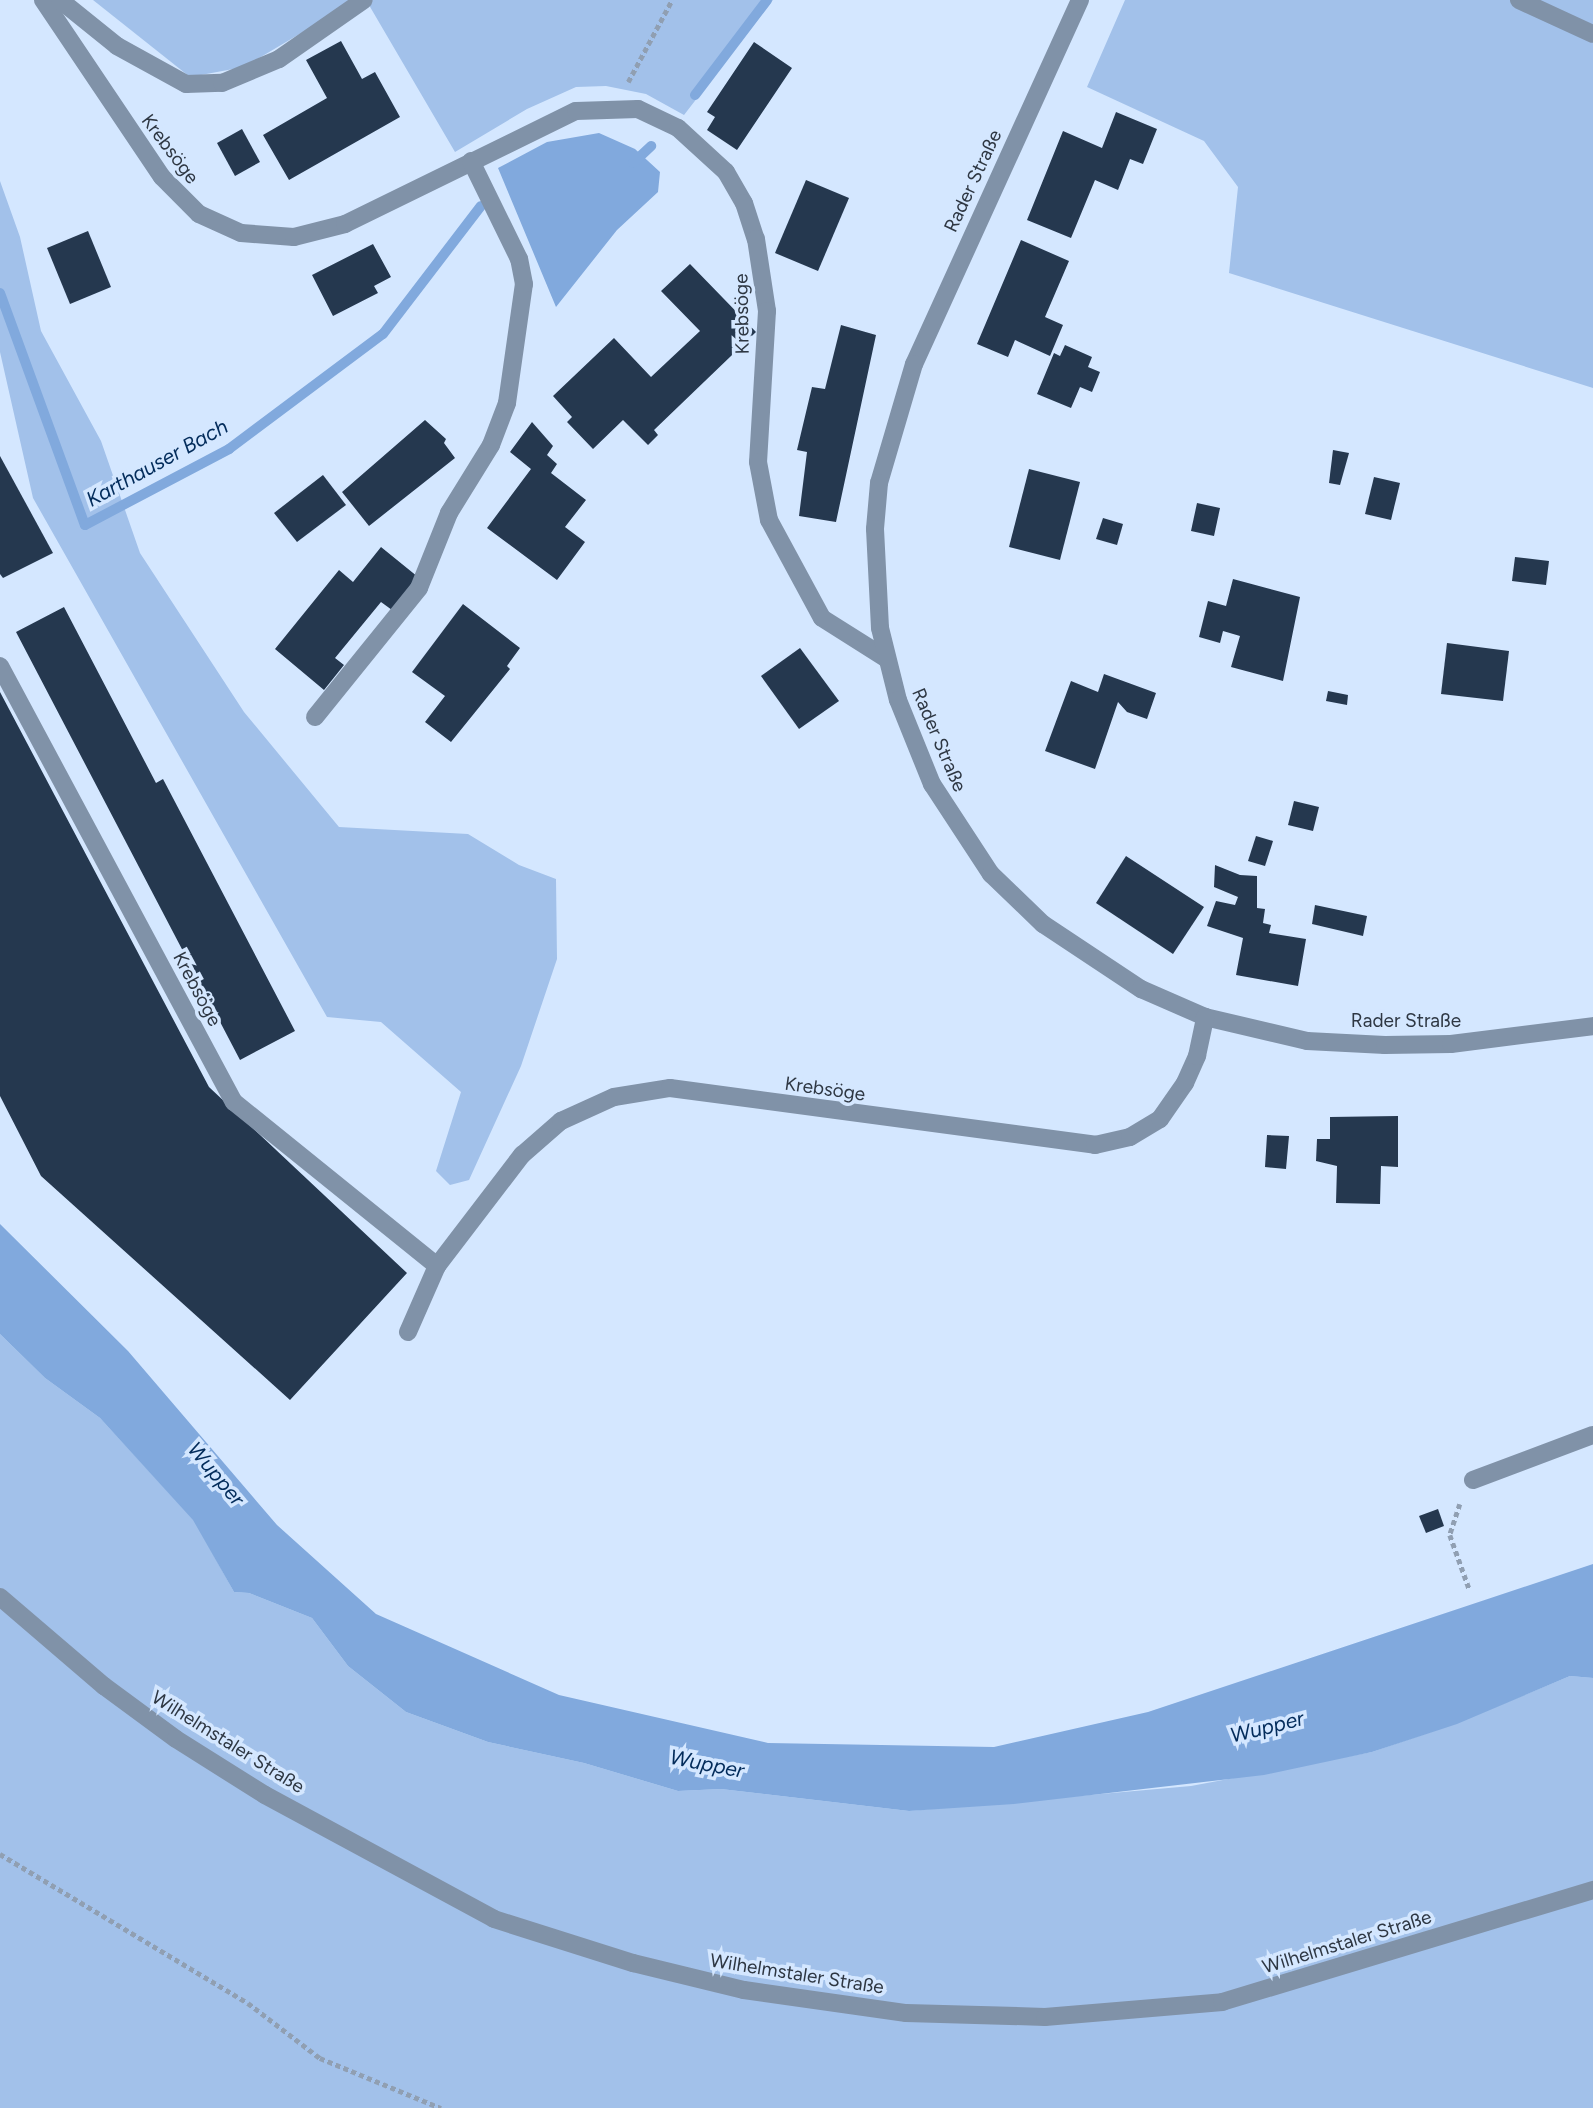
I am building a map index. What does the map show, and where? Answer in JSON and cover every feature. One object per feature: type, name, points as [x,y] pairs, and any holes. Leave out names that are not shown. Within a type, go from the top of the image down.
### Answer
[{"type":"street","name":"Krebsöge","points":[[43,0],[162,177],[181,199],[217,225],[269,238],[316,234],[471,161],[553,118],[614,107],[653,114],[678,128],[716,161],[744,203],[766,286],[758,452],[769,520],[822,618],[887,659]]},
{"type":"street","points":[[60,0],[117,47],[153,68],[186,83],[222,83],[279,59],[364,0]]},
{"type":"street","name":"Rader Straße","points":[[1080,0],[932,322],[890,433],[879,483],[875,529],[877,600],[887,659],[921,761],[951,818],[992,874],[1068,943],[1142,989],[1205,1017],[1307,1041],[1385,1045],[1451,1044],[1593,1026]]},
{"type":"street","points":[[1519,0],[1593,34]]},
{"type":"street","points":[[315,717],[419,588],[449,513],[491,445],[507,403],[524,284],[519,259],[471,161]]},
{"type":"street","name":"Krebsöge","points":[[0,666],[234,1102],[437,1266]]},
{"type":"street","name":"Krebsöge","points":[[408,1332],[437,1266],[522,1155],[561,1121],[614,1097],[670,1088],[1095,1146],[1130,1137],[1160,1119],[1197,1056],[1205,1017]]},
{"type":"street","points":[[1474,1480],[1593,1435]]},
{"type":"street","name":"Wilhelmstaler Straße","points":[[0,1597],[104,1686],[176,1739],[265,1795],[494,1919],[633,1963],[744,1990],[906,2012],[1045,2017],[1222,2002],[1593,1890]]},
{"type":"path","points":[[614,107],[672,0]]},
{"type":"path","points":[[1450,1535],[1471,1591]]},
{"type":"path","points":[[0,1854],[248,2003],[320,2058],[441,2108]]},
{"type":"shaded area","points":[[93,0],[357,0],[244,67],[190,77]]},
{"type":"shaded area","points":[[366,0],[773,0],[684,115],[646,94],[606,86],[576,87],[527,109],[455,152]]},
{"type":"shaded area","points":[[1125,0],[1593,0],[1593,388],[1229,273],[1238,187],[1204,141],[1087,87]]},
{"type":"shaded area","points":[[0,181],[20,237],[41,331],[101,441],[140,553],[244,712],[339,827],[468,834],[519,865],[556,879],[557,959],[521,1066],[469,1180],[450,1185],[436,1171],[461,1092],[381,1022],[327,1017],[33,498],[0,352]]},
{"type":"shaded area","points":[[0,1334],[45,1378],[100,1418],[194,1520],[234,1592],[249,1593],[312,1618],[348,1666],[406,1712],[488,1742],[584,1763],[678,1791],[721,1789],[909,1811],[1191,1786],[1372,1752],[1457,1723],[1570,1676],[1593,1678],[1593,2108],[0,2108]]},
{"type":"water","points":[[599,133],[635,149],[660,172],[658,192],[617,230],[556,307],[498,168],[547,142]]},
{"type":"water","name":"Wupper","points":[[0,1224],[128,1351],[277,1525],[376,1614],[559,1695],[768,1743],[994,1747],[1148,1712],[1593,1564],[1593,1678],[1570,1676],[1457,1724],[1372,1752],[1264,1775],[1014,1804],[909,1811],[721,1789],[678,1791],[584,1763],[488,1742],[406,1712],[348,1666],[312,1618],[249,1593],[234,1592],[193,1520],[100,1418],[45,1378],[0,1334]]},
{"type":"building","points":[[341,41],[362,79],[375,72],[400,117],[289,180],[263,135],[327,98],[306,60]]},
{"type":"building","points":[[754,42],[792,68],[737,150],[707,130],[715,117],[707,112]]},
{"type":"building","points":[[1116,112],[1157,129],[1143,164],[1130,159],[1118,190],[1095,180],[1071,238],[1027,220],[1063,131],[1102,148]]},
{"type":"building","points":[[242,129],[260,162],[235,176],[217,143]]},
{"type":"building","points":[[806,180],[849,198],[818,271],[775,253]]},
{"type":"building","points":[[88,231],[111,287],[70,304],[47,248]]},
{"type":"building","points":[[1021,240],[1069,261],[1045,317],[1063,325],[1050,356],[1015,340],[1008,357],[977,344]]},
{"type":"building","points":[[373,244],[391,277],[374,286],[378,293],[333,316],[312,275]]},
{"type":"building","points":[[690,264],[756,332],[654,430],[658,435],[648,445],[623,420],[593,449],[567,422],[572,417],[553,396],[614,338],[651,377],[700,331],[661,291]]},
{"type":"building","points":[[841,325],[876,335],[836,522],[799,516],[807,452],[797,450],[812,387],[825,389]]},
{"type":"building","points":[[1065,345],[1092,357],[1088,367],[1100,372],[1092,392],[1080,387],[1071,408],[1037,394],[1054,353],[1060,356]]},
{"type":"building","points":[[425,420],[446,439],[444,443],[455,458],[369,526],[342,492]]},
{"type":"building","points":[[532,422],[553,446],[547,455],[557,464],[551,473],[586,500],[565,527],[585,542],[557,580],[487,528],[531,469],[510,452]]},
{"type":"building","points":[[1333,450],[1349,453],[1340,485],[1329,483]]},
{"type":"building","points":[[0,456],[53,553],[3,578],[0,574]]},
{"type":"building","points":[[1029,469],[1080,482],[1060,560],[1009,547]]},
{"type":"building","points":[[323,475],[346,505],[297,542],[274,513]]},
{"type":"building","points":[[1374,477],[1400,483],[1391,520],[1365,514]]},
{"type":"building","points":[[1197,503],[1220,508],[1214,536],[1191,531]]},
{"type":"building","points":[[1103,518],[1123,524],[1117,545],[1096,539]]},
{"type":"building","points":[[381,547],[418,577],[392,610],[381,602],[335,658],[344,665],[324,690],[275,649],[339,570],[353,582]]},
{"type":"building","points":[[1515,557],[1549,561],[1546,585],[1512,581]]},
{"type":"building","points":[[1233,579],[1300,597],[1283,681],[1231,667],[1240,636],[1223,631],[1220,643],[1199,637],[1208,601],[1226,606]]},
{"type":"building","points":[[463,604],[520,648],[507,666],[510,669],[451,742],[425,722],[445,696],[412,672]]},
{"type":"building","points":[[64,607],[156,783],[163,779],[295,1031],[240,1060],[16,632]]},
{"type":"building","points":[[1447,643],[1509,651],[1503,701],[1441,694]]},
{"type":"building","points":[[800,648],[839,701],[799,729],[761,676]]},
{"type":"building","points":[[1104,674],[1156,693],[1147,719],[1127,712],[1118,702],[1095,769],[1045,751],[1071,681],[1098,692]]},
{"type":"building","points":[[1328,691],[1348,695],[1347,705],[1326,701]]},
{"type":"building","points":[[0,692],[209,1087],[407,1273],[290,1400],[41,1176],[0,1096]]},
{"type":"building","points":[[1294,801],[1319,807],[1313,831],[1288,825]]},
{"type":"building","points":[[1256,836],[1273,841],[1265,866],[1248,861]]},
{"type":"building","points":[[1126,856],[1204,907],[1173,954],[1096,903]]},
{"type":"building","points":[[1215,865],[1240,875],[1257,876],[1257,908],[1265,909],[1263,923],[1271,925],[1269,933],[1306,939],[1298,986],[1236,975],[1243,938],[1207,926],[1216,901],[1235,905],[1238,897],[1214,887]]},
{"type":"building","points":[[1315,905],[1367,916],[1363,936],[1312,924]]},
{"type":"building","points":[[1398,1116],[1398,1167],[1381,1166],[1380,1204],[1336,1203],[1337,1166],[1316,1161],[1317,1139],[1330,1139],[1330,1117]]},
{"type":"building","points":[[1267,1135],[1289,1136],[1286,1169],[1265,1167]]},
{"type":"building","points":[[1438,1509],[1444,1526],[1426,1533],[1419,1516]]},
{"type":"waterway","name":"Karthauser Bach","points":[[695,95],[767,0]]},
{"type":"waterway","name":"Karthauser Bach","points":[[633,163],[651,146]]},
{"type":"waterway","name":"Karthauser Bach","points":[[0,293],[85,525],[229,449],[383,334],[481,206]]}]
